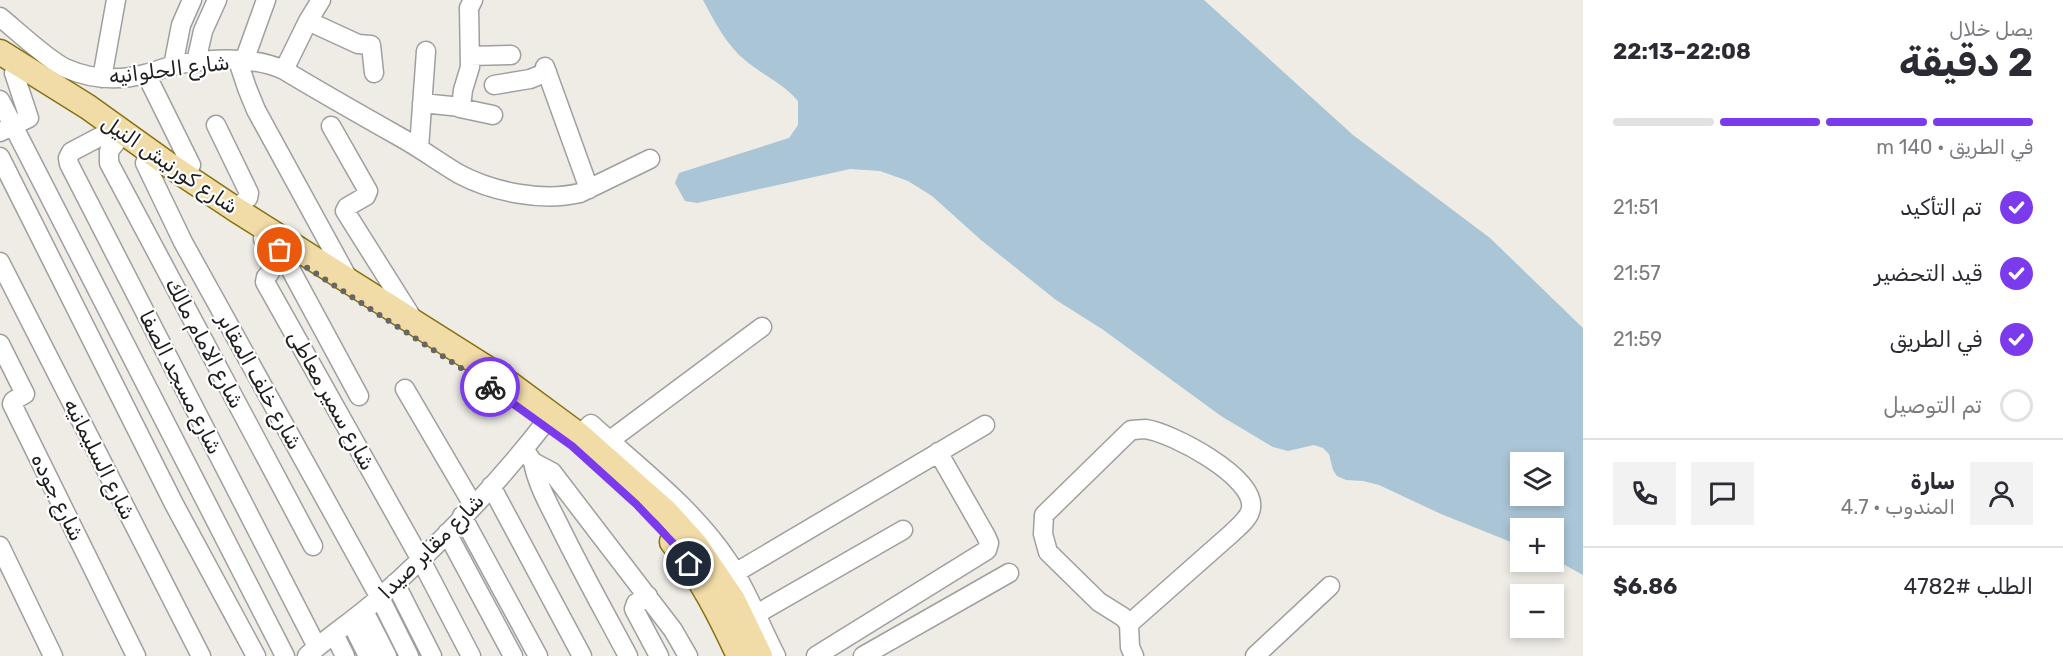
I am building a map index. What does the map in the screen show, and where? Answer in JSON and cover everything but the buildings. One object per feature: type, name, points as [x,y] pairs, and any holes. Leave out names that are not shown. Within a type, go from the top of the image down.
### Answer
[{"type":"main road","name":"شارع كورنيش النيل","points":[[0,52],[88,107],[185,176],[499,376],[579,435],[661,518],[673,543],[704,586],[739,656]]},
{"type":"main road","name":"شارع كورنيش النيل","points":[[7,68],[112,137],[145,163],[373,309],[544,424],[695,544],[721,580],[760,656]]},
{"type":"street","points":[[102,78],[116,0]]},
{"type":"street","points":[[173,66],[177,42],[192,0]]},
{"type":"street","points":[[196,62],[203,31],[217,0]]},
{"type":"street","points":[[266,0],[241,61],[246,88],[349,280]]},
{"type":"street","points":[[284,70],[321,0]]},
{"type":"street","points":[[460,108],[470,67],[470,0]]},
{"type":"street","name":"شارع الحلوانيه","points":[[0,17],[61,66],[102,78],[131,77],[196,62],[259,62],[284,70],[461,175],[502,190],[523,194],[567,196],[589,189],[650,159]]},
{"type":"street","points":[[308,21],[358,44],[371,45],[374,73]]},
{"type":"street","points":[[424,152],[422,103],[426,51]]},
{"type":"street","points":[[470,56],[511,55]]},
{"type":"street","points":[[7,68],[29,118],[7,129]]},
{"type":"street","points":[[494,85],[530,79],[545,70],[589,189]]},
{"type":"street","points":[[146,74],[191,165],[185,176]]},
{"type":"street","points":[[0,100],[7,129],[285,656]]},
{"type":"street","points":[[422,103],[494,115]]},
{"type":"street","points":[[216,125],[249,193],[248,198],[235,208]]},
{"type":"street","points":[[331,126],[368,191],[366,196],[346,207],[345,211],[415,323]]},
{"type":"street","name":"شارع الامام مالك","points":[[112,137],[109,163],[313,546]]},
{"type":"street","name":"شارع مسجد الصفا","points":[[112,137],[71,152],[68,158],[69,164],[312,652]]},
{"type":"street","points":[[0,157],[174,504],[256,656]]},
{"type":"street","name":"شارع خلف المقابر","points":[[145,163],[183,242],[410,656]]},
{"type":"street","points":[[272,244],[359,396]]},
{"type":"street","name":"شارع سمير معاطى","points":[[272,244],[273,266],[266,282],[421,560]]},
{"type":"street","name":"شارع السليمانيه","points":[[0,262],[201,656]]},
{"type":"street","points":[[609,441],[762,327]]},
{"type":"street","name":"شارع جوده","points":[[0,344],[25,394],[12,404],[136,656]]},
{"type":"street","points":[[405,389],[468,511],[538,656]]},
{"type":"street","name":"شارع مقابر صيدا","points":[[312,652],[380,598],[421,560],[491,486],[529,455],[544,424]]},
{"type":"street","points":[[579,435],[591,424],[676,500],[699,524],[735,573],[776,656]]},
{"type":"street","points":[[735,573],[985,425]]},
{"type":"street","points":[[1129,624],[1232,533],[1246,519],[1251,508],[1248,492],[1232,474],[1173,438],[1146,429],[1131,430],[1044,515],[1043,534],[1048,552],[1099,602],[1123,617],[1129,624],[1130,647],[1134,656]]},
{"type":"street","points":[[816,656],[987,550],[989,543],[986,536],[939,452]]},
{"type":"street","points":[[529,455],[552,472],[648,596],[673,630],[688,656]]},
{"type":"street","points":[[529,455],[546,499],[582,572],[628,656]]},
{"type":"street","points":[[491,486],[582,656]]},
{"type":"street","points":[[756,615],[903,530]]},
{"type":"street","points":[[447,533],[513,656]]},
{"type":"street","points":[[0,546],[53,656]]},
{"type":"street","points":[[421,560],[471,656]]},
{"type":"street","points":[[862,656],[1009,573]]},
{"type":"street","points":[[395,583],[432,656]]},
{"type":"street","points":[[1256,656],[1330,586]]},
{"type":"street","points":[[648,596],[636,603],[634,609],[659,656]]},
{"type":"street","points":[[358,617],[368,656]]},
{"type":"street","points":[[358,617],[387,656]]},
{"type":"street","points":[[334,634],[345,656]]},
{"type":"water","points":[[703,0],[1204,0],[1353,135],[1490,238],[1583,328],[1583,575],[1564,565],[1564,518],[1510,518],[1510,542],[1441,514],[1379,485],[1346,480],[1337,476],[1329,454],[1323,448],[1314,445],[1288,451],[1273,447],[1221,416],[1102,329],[1056,300],[981,240],[932,196],[908,181],[880,171],[850,169],[697,203],[685,201],[675,183],[679,173],[789,138],[798,125],[798,101],[786,89],[739,55],[721,33]]},
{"type":"way so far","points":[[280,250],[490,387]]},
{"type":"route","points":[[490,387],[572,446],[636,504],[673,543],[689,564]]}]
